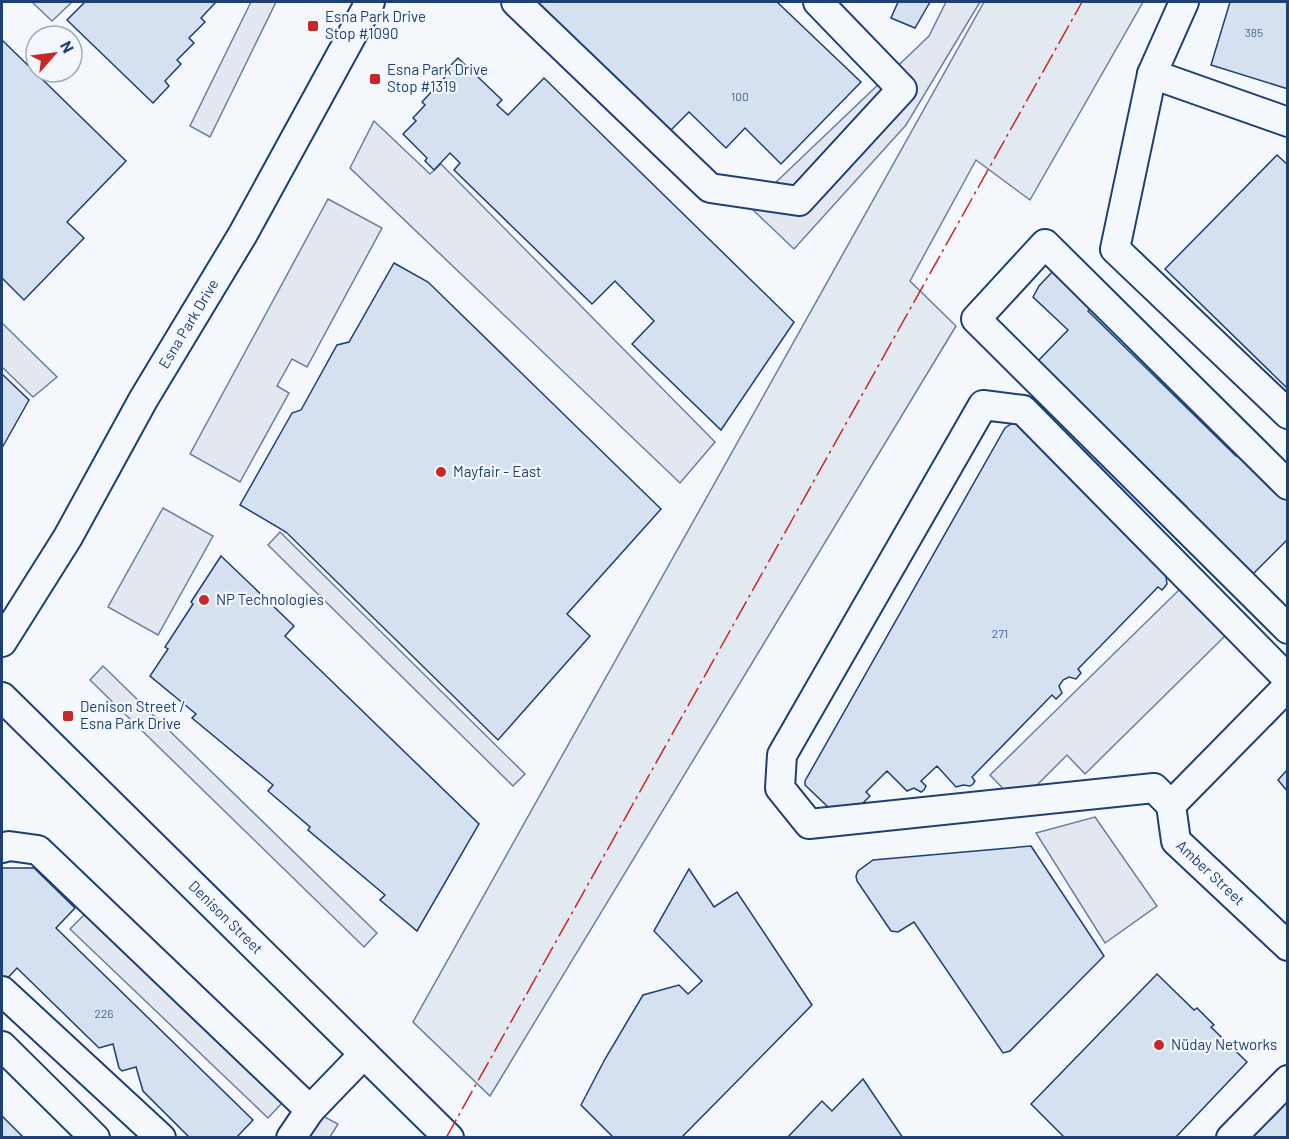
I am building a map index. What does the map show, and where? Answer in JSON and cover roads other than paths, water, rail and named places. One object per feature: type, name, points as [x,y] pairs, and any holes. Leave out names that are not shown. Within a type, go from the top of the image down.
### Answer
[{"type":"street","name":"Esna Park Drive","points":[[2,642],[68,537],[143,400],[243,234],[370,2]]},
{"type":"street","points":[[516,2],[710,188],[799,201],[902,89],[818,2]]},
{"type":"street","points":[[1184,2],[1152,74],[1115,249],[1287,414]]},
{"type":"street","points":[[1152,74],[1287,122]]},
{"type":"street","points":[[1287,485],[1045,244],[976,319],[1287,629]]},
{"type":"street","points":[[1287,679],[1023,410],[983,405],[782,755],[780,788],[809,824],[1154,788],[1172,805],[1287,686]]},
{"type":"street","name":"Denison Street","points":[[2,697],[449,1137]]},
{"type":"street","name":"Amber Street","points":[[1172,805],[1176,841],[1287,946]]},
{"type":"street","points":[[2,848],[9,846],[38,850],[310,1110]]},
{"type":"street","points":[[2,991],[160,1137]]},
{"type":"street","points":[[2,1046],[95,1137]]},
{"type":"street","points":[[291,1137],[310,1110],[364,1054]]},
{"type":"street","points":[[1231,1137],[1287,1080]]},
{"type":"place","name":"Esna Park Drive Stop #1090","points":[[313,26]]},
{"type":"place","name":"Esna Park Drive Stop #1319","points":[[375,79]]},
{"type":"place","name":"Mayfair - East","points":[[441,472]]},
{"type":"place","name":"NP Technologies","points":[[204,600]]},
{"type":"place","name":"Denison Street / Esna Park Drive","points":[[68,716]]},
{"type":"place","name":"Nüday Networks","points":[[1159,1045]]}]
